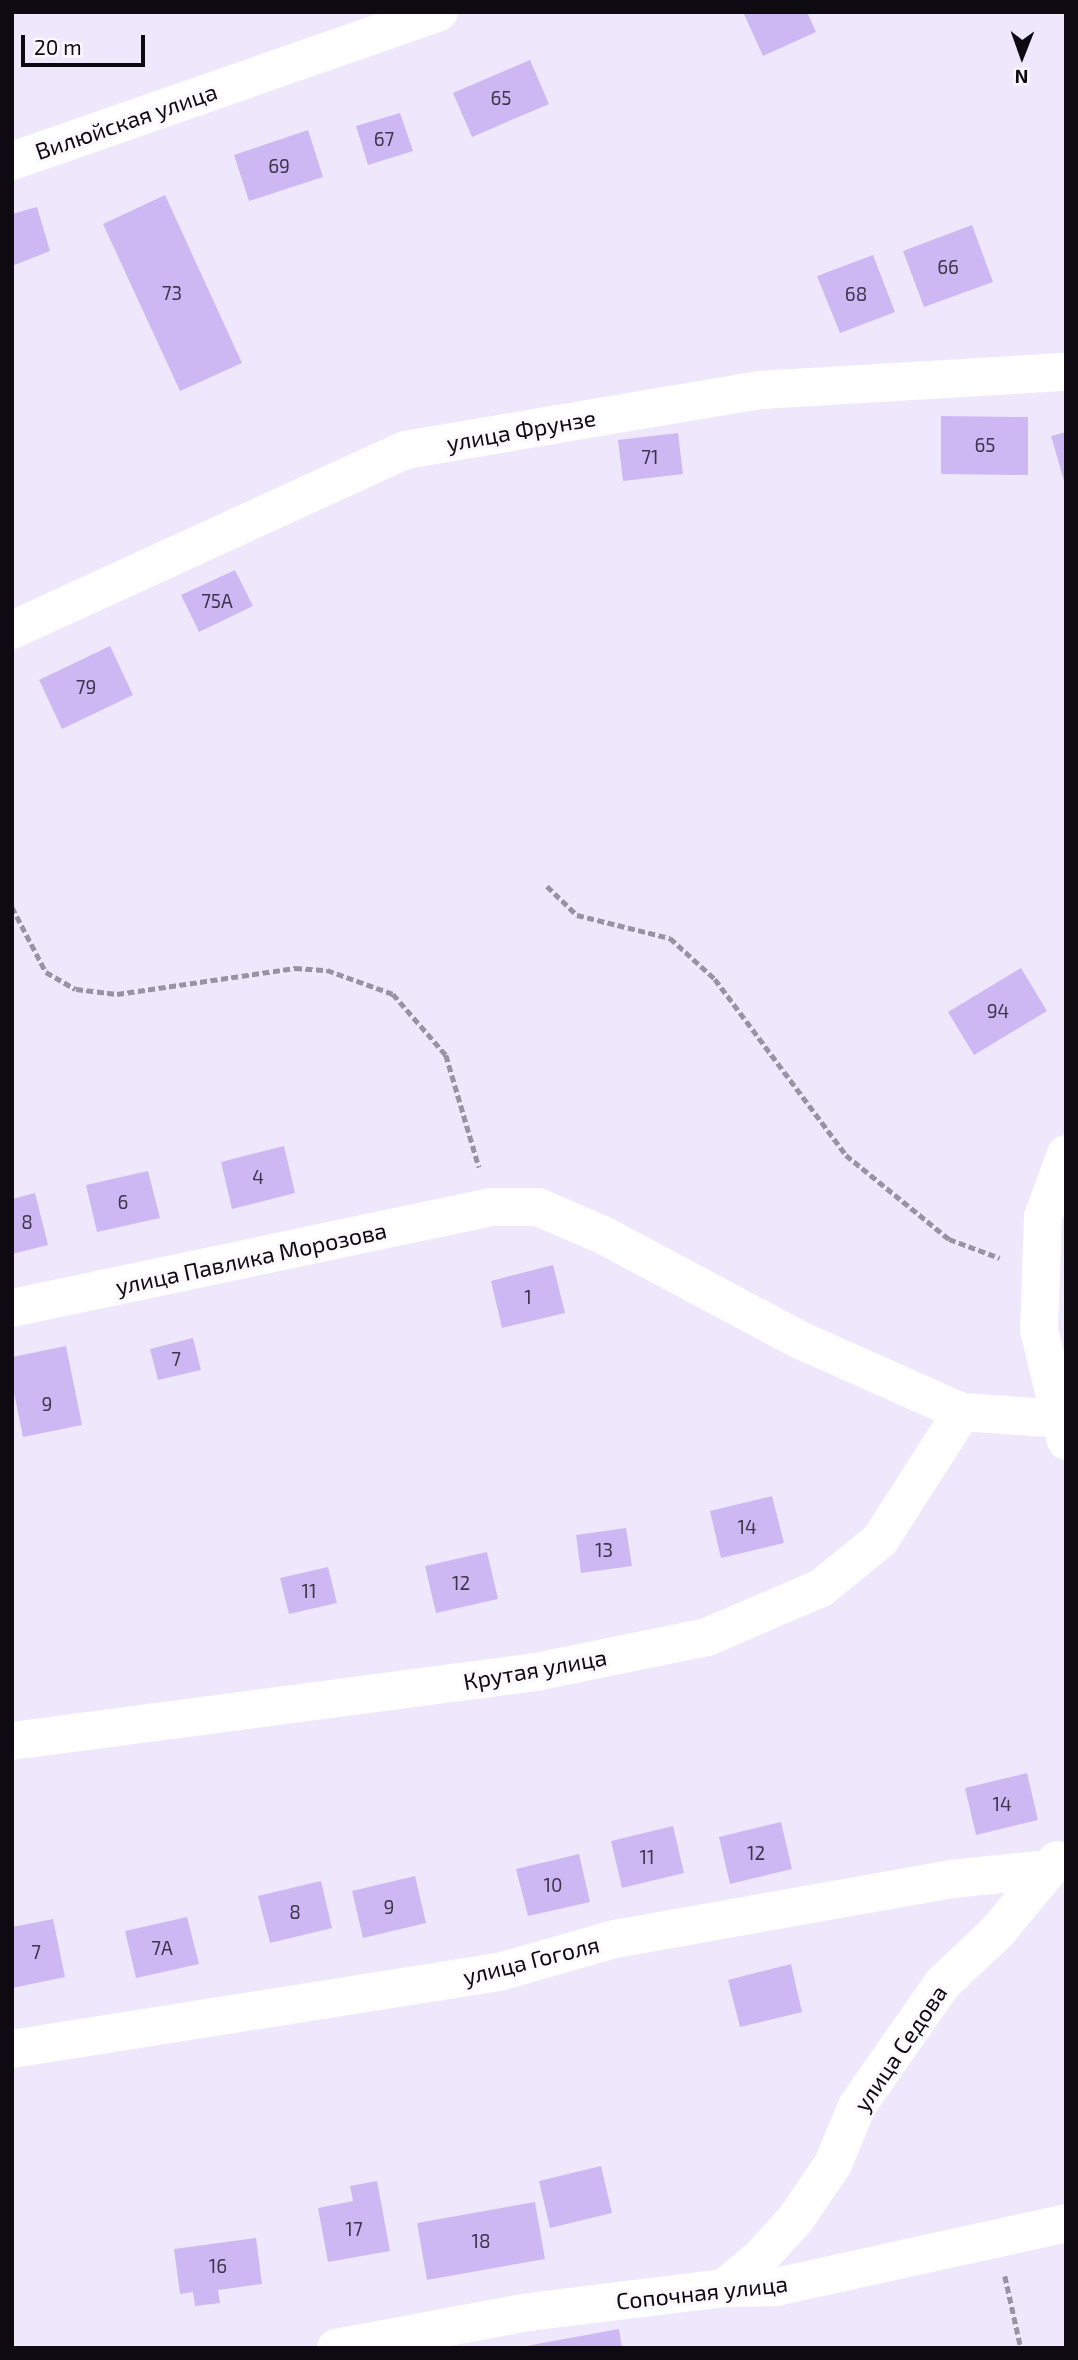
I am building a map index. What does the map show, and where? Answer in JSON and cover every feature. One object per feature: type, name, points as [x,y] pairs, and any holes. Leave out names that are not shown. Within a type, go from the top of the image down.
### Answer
[{"type":"street","name":"Вилюйская улица","points":[[12,161],[439,12]]},
{"type":"street","name":"улица Фрунзе","points":[[12,630],[405,450],[760,390],[1066,372]]},
{"type":"street","points":[[1064,1430],[1039,1330],[1043,1217],[1066,1154]]},
{"type":"street","name":"улица Павлика Морозова","points":[[12,1308],[490,1207],[538,1207],[592,1230],[800,1340],[962,1412],[1064,1430]]},
{"type":"street","name":"Крутая улица","points":[[12,1741],[536,1672],[707,1637],[821,1588],[880,1540],[962,1412]]},
{"type":"street","name":"улица Гоголя","points":[[12,2049],[499,1972],[615,1938],[1057,1860]]},
{"type":"street","name":"улица Седова","points":[[724,2288],[760,2258],[796,2220],[833,2164],[857,2106],[942,1984],[998,1931],[1057,1860]]},
{"type":"street","name":"Сопочная улица","points":[[336,2348],[529,2312],[724,2288],[776,2287],[1066,2223]]},
{"type":"path","points":[[547,886],[577,915],[670,938],[715,979],[846,1155],[949,1239],[1041,1272]]},
{"type":"path","points":[[12,907],[46,972],[76,989],[117,994],[295,968],[327,970],[393,994],[446,1055],[490,1207]]},
{"type":"path","points":[[998,2238],[1021,2348]]},
{"type":"building","points":[[743,12],[807,12],[816,32],[763,56]]},
{"type":"building","points":[[530,60],[549,104],[472,137],[453,93]]},
{"type":"building","points":[[400,113],[413,151],[368,165],[356,126]]},
{"type":"building","points":[[308,130],[323,177],[249,201],[234,155]]},
{"type":"building","points":[[165,195],[242,363],[180,391],[103,224]]},
{"type":"building","points":[[37,207],[50,251],[12,266],[12,214]]},
{"type":"building","points":[[972,225],[993,282],[924,307],[903,251]]},
{"type":"building","points":[[873,255],[895,312],[840,333],[817,276]]},
{"type":"building","points":[[941,416],[1028,417],[1028,475],[941,474]]},
{"type":"building","points":[[1066,432],[1066,484],[1065,484],[1051,436]]},
{"type":"building","points":[[678,433],[683,474],[623,481],[618,440]]},
{"type":"building","points":[[235,570],[253,606],[199,632],[181,595]]},
{"type":"building","points":[[110,646],[133,695],[62,729],[39,680]]},
{"type":"building","points":[[1021,968],[1047,1011],[974,1055],[948,1012]]},
{"type":"building","points":[[284,1146],[295,1193],[232,1209],[221,1162]]},
{"type":"building","points":[[148,1171],[160,1218],[97,1232],[86,1185]]},
{"type":"building","points":[[35,1193],[48,1245],[12,1254],[12,1199]]},
{"type":"building","points":[[553,1265],[565,1313],[502,1328],[491,1281]]},
{"type":"building","points":[[193,1338],[201,1370],[158,1380],[150,1349]]},
{"type":"building","points":[[66,1346],[82,1425],[23,1437],[12,1383],[12,1357]]},
{"type":"building","points":[[772,1496],[784,1543],[721,1558],[710,1511]]},
{"type":"building","points":[[626,1528],[632,1566],[581,1573],[576,1535]]},
{"type":"building","points":[[487,1552],[498,1599],[436,1613],[425,1566]]},
{"type":"building","points":[[328,1567],[337,1603],[289,1614],[280,1578]]},
{"type":"building","points":[[1027,1773],[1038,1820],[976,1835],[965,1788]]},
{"type":"building","points":[[781,1822],[792,1869],[730,1884],[719,1837]]},
{"type":"building","points":[[673,1826],[684,1873],[622,1888],[611,1841]]},
{"type":"building","points":[[579,1854],[590,1902],[528,1916],[516,1869]]},
{"type":"building","points":[[415,1876],[426,1923],[363,1938],[352,1891]]},
{"type":"building","points":[[321,1881],[332,1928],[270,1943],[258,1896]]},
{"type":"building","points":[[187,1917],[199,1964],[136,1978],[125,1931]]},
{"type":"building","points":[[53,1919],[65,1977],[12,1988],[12,1927]]},
{"type":"building","points":[[791,1964],[802,2012],[740,2027],[728,1980]]},
{"type":"building","points":[[601,2166],[612,2213],[550,2228],[539,2181]]},
{"type":"building","points":[[377,2181],[390,2251],[328,2262],[318,2208],[353,2201],[350,2186]]},
{"type":"building","points":[[535,2202],[545,2259],[427,2280],[417,2223]]},
{"type":"building","points":[[256,2238],[262,2284],[218,2290],[220,2303],[195,2306],[193,2292],[180,2294],[174,2249]]},
{"type":"building","points":[[619,2329],[622,2348],[526,2348],[526,2346]]}]
